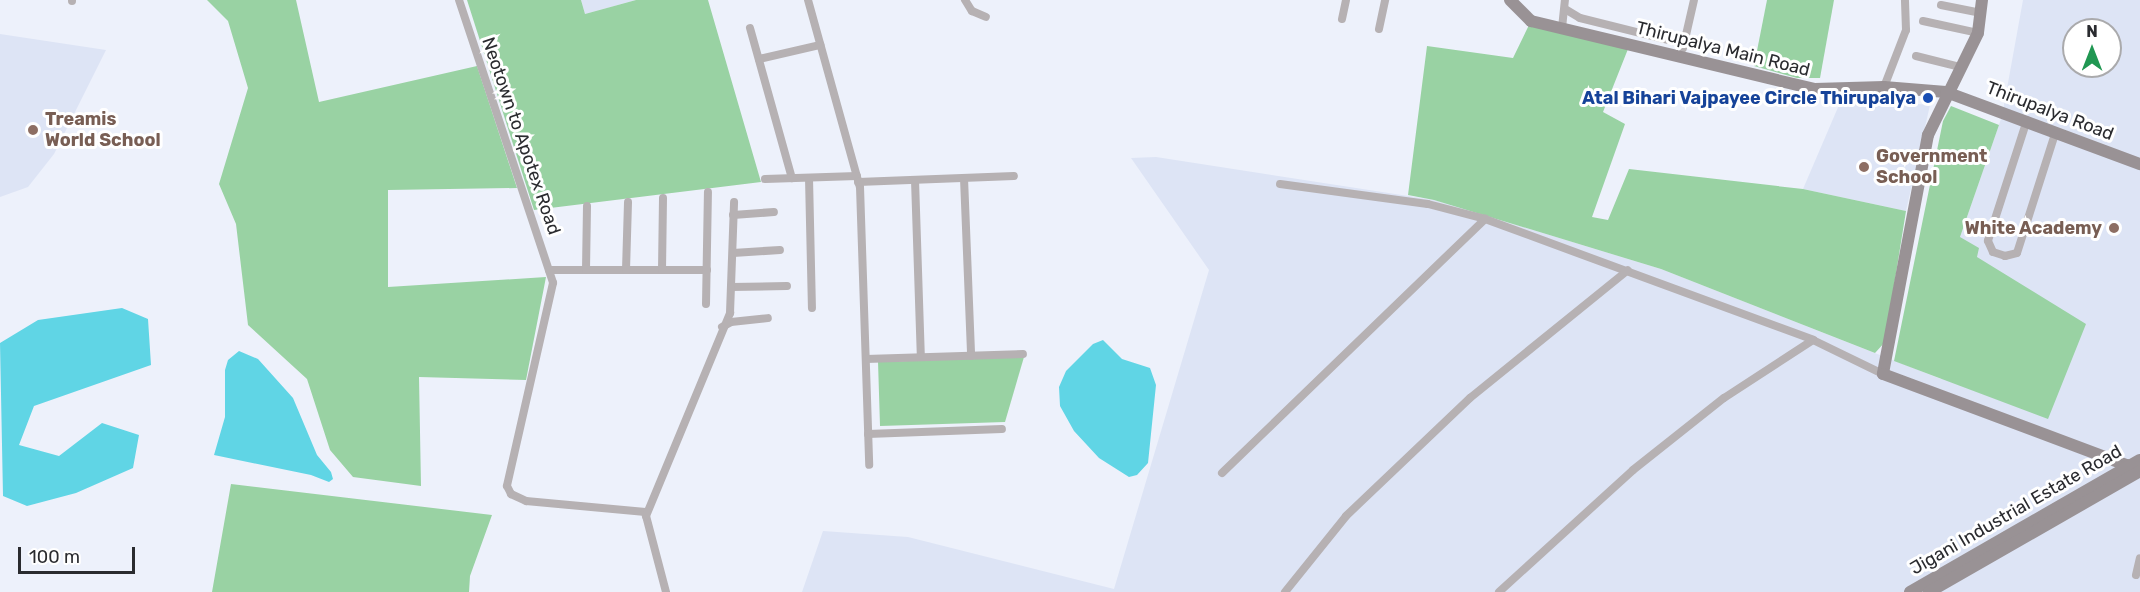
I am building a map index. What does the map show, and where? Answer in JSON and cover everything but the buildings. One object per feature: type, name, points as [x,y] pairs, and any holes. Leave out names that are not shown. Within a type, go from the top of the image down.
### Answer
[{"type":"street","name":"Neotown to Apotex Road","points":[[459,0],[554,283],[507,486],[511,494],[526,501],[646,514]]},
{"type":"street","points":[[808,0],[857,179],[869,465]]},
{"type":"street","points":[[965,0],[972,11],[987,17]]},
{"type":"street","points":[[1342,19],[1346,0]]},
{"type":"street","points":[[1379,29],[1385,0]]},
{"type":"street","name":"Thirupalya Main Road","points":[[1510,0],[1531,21],[1815,89],[1884,87],[1946,92]]},
{"type":"street","points":[[1680,57],[1694,0]]},
{"type":"street","points":[[1884,87],[1906,30],[1905,0]]},
{"type":"street","points":[[1562,28],[1565,5]]},
{"type":"street","points":[[1565,5],[1580,18],[1683,44]]},
{"type":"street","points":[[1883,374],[1928,135],[1946,92],[1978,33],[1982,6],[1941,5]]},
{"type":"street","points":[[1923,21],[1978,33]]},
{"type":"street","points":[[750,28],[792,178]]},
{"type":"street","points":[[759,59],[820,45]]},
{"type":"street","points":[[1916,56],[1960,67]]},
{"type":"street","name":"Thirupalya Road","points":[[1946,92],[2027,120],[2140,164]]},
{"type":"street","points":[[2027,120],[1988,242],[1993,252],[2005,256],[2017,253],[2056,131]]},
{"type":"street","points":[[765,179],[915,180],[1014,176]]},
{"type":"street","points":[[809,178],[812,308]]},
{"type":"street","points":[[964,178],[970,356]]},
{"type":"street","points":[[915,180],[921,357]]},
{"type":"street","points":[[1280,184],[1428,204],[1485,219],[1813,340],[1883,374],[2133,470]]},
{"type":"street","points":[[706,304],[708,192]]},
{"type":"street","points":[[662,270],[663,198]]},
{"type":"street","points":[[626,270],[628,202]]},
{"type":"street","points":[[666,592],[646,514],[722,327],[730,313],[734,202]]},
{"type":"street","points":[[586,270],[587,207]]},
{"type":"street","points":[[734,215],[774,212]]},
{"type":"street","points":[[1222,473],[1485,219]]},
{"type":"street","points":[[733,253],[780,250]]},
{"type":"street","points":[[549,270],[707,270]]},
{"type":"street","points":[[1286,592],[1346,516],[1470,398],[1628,270]]},
{"type":"street","points":[[731,287],[787,286]]},
{"type":"street","points":[[722,327],[731,321],[768,318]]},
{"type":"street","points":[[1499,592],[1633,470],[1724,398],[1813,340]]},
{"type":"street","points":[[866,359],[1023,354]]},
{"type":"street","points":[[868,434],[1002,429]]},
{"type":"street","name":"Jigani Industrial Estate Road","points":[[1929,592],[2133,470],[2140,460]]},
{"type":"street","name":"Jigani Industrial Estate Road","points":[[1910,592],[2133,470]]},
{"type":"street","points":[[2136,575],[2140,558]]},
{"type":"shaded area","points":[[581,0],[636,0],[585,14]]},
{"type":"shaded area","points":[[2023,0],[2140,0],[2140,592],[802,592],[823,531],[908,537],[1114,589],[1209,270],[1131,158],[1156,157],[1434,200],[1661,269],[1941,379],[1960,237],[2002,116]]},
{"type":"shaded area","name":"Treamis World School","points":[[0,34],[106,50],[54,154],[28,187],[0,197]]},
{"type":"shaded area","name":"Government School","points":[[1842,98],[1930,105],[1906,211],[1803,189]]},
{"type":"green space","points":[[207,0],[296,0],[319,102],[477,66],[517,188],[388,190],[388,287],[546,277],[526,380],[419,377],[421,486],[353,477],[330,450],[307,379],[248,325],[236,224],[219,184],[248,88],[228,21]]},
{"type":"green space","points":[[467,0],[581,0],[585,14],[636,0],[708,0],[761,182],[534,210]]},
{"type":"green space","points":[[1767,0],[1834,0],[1820,78],[1797,78],[1754,66]]},
{"type":"green space","points":[[1529,25],[1628,49],[1603,112],[1625,124],[1592,217],[1608,220],[1629,169],[1803,189],[1906,211],[1885,342],[1875,353],[1661,269],[1434,200],[1408,195],[1427,46],[1513,58]]},
{"type":"green space","points":[[1951,106],[1999,125],[1960,237],[1979,248],[1977,257],[2086,324],[2048,419],[1894,361],[1943,121]]},
{"type":"green space","points":[[1024,357],[1005,422],[880,426],[878,362]]},
{"type":"green space","points":[[231,484],[492,515],[470,576],[469,592],[212,592]]},
{"type":"water","points":[[122,308],[148,319],[151,365],[34,406],[19,445],[59,456],[102,423],[139,435],[133,468],[76,493],[27,506],[3,496],[0,343],[38,320]]},
{"type":"water","points":[[1103,340],[1122,359],[1150,368],[1156,385],[1148,463],[1137,475],[1129,477],[1099,458],[1074,431],[1060,406],[1059,387],[1066,371],[1093,344]]},
{"type":"water","points":[[239,351],[258,359],[293,398],[317,455],[331,472],[333,479],[329,482],[311,475],[214,455],[225,417],[225,370],[228,360]]},
{"type":"place","name":"Atal Bihari Vajpayee Circle Thirupalya","points":[[1928,98]]},
{"type":"place","name":"Treamis World School","points":[[33,130]]},
{"type":"place","name":"Government School","points":[[1864,167]]},
{"type":"place","name":"White Academy","points":[[2114,228]]}]
